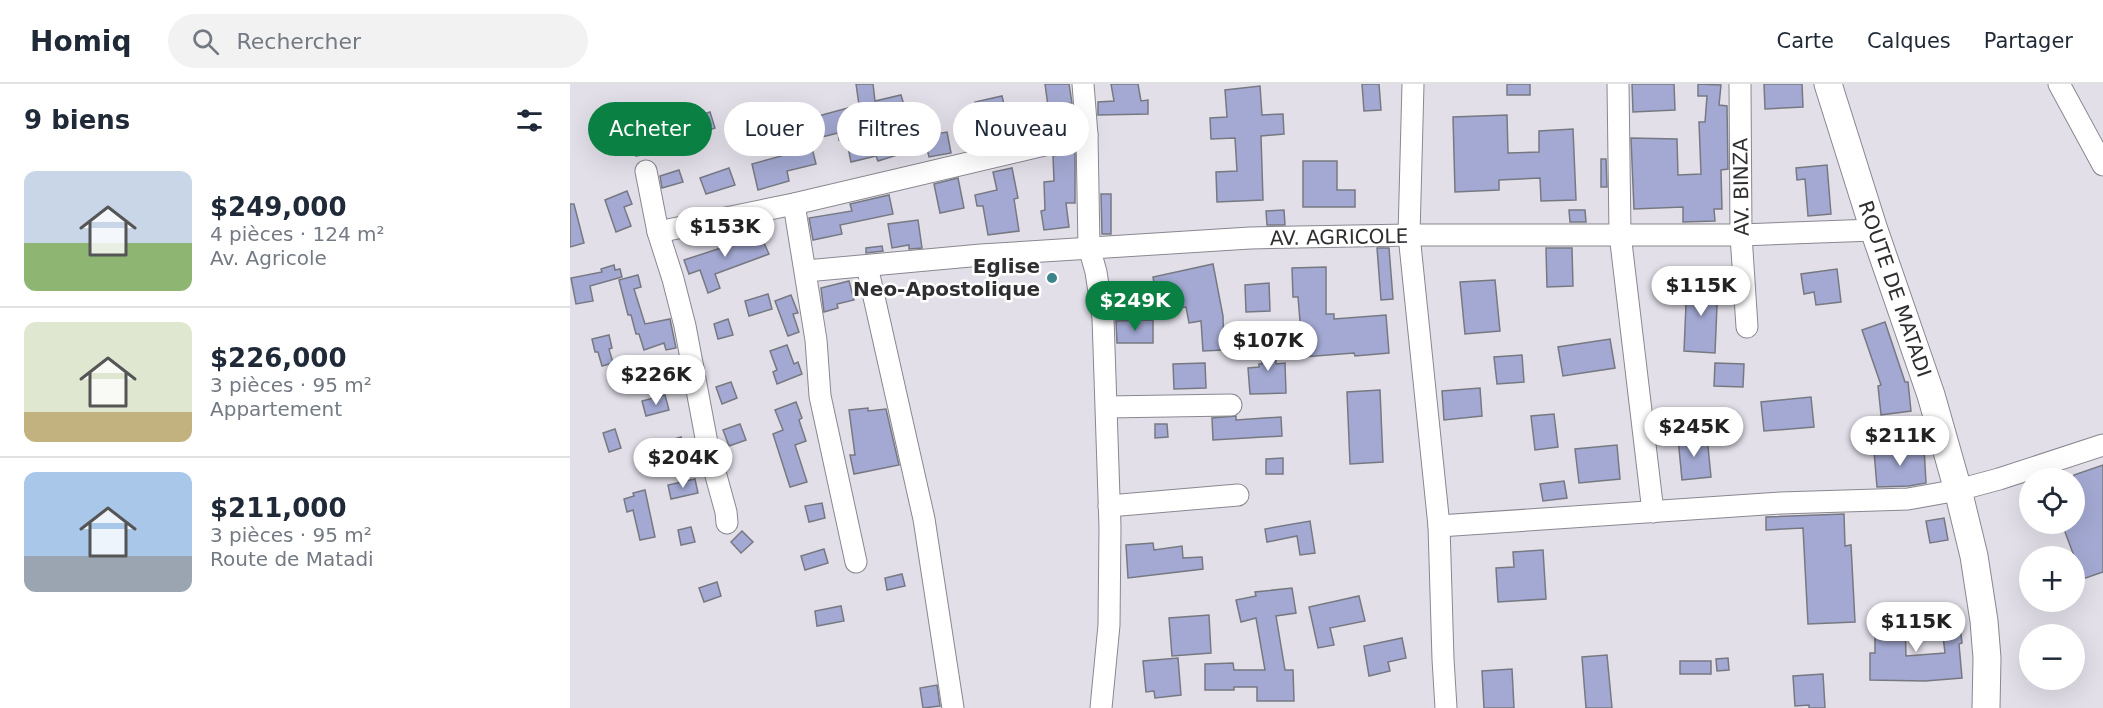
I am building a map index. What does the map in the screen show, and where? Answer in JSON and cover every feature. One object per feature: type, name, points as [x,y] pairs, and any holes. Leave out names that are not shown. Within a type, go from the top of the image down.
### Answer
[{"type":"main road","name":"ROUTE DE MATADI","points":[[1828,84],[1874,230],[1931,395],[1958,490],[1974,556],[1984,621],[1987,658],[1986,708]]},
{"type":"street","points":[[1083,84],[1084,102]]},
{"type":"street","points":[[1413,84],[1408,235],[1439,526],[1446,708]]},
{"type":"street","points":[[1618,84],[1620,234],[1653,512]]},
{"type":"street","name":"AV. BINZA","points":[[1740,84],[1741,236],[1747,327]]},
{"type":"street","points":[[2059,84],[2098,142],[2103,165]]},
{"type":"street","points":[[658,232],[794,204],[998,156]]},
{"type":"street","points":[[1087,156],[1089,247],[1096,272],[1103,318],[1107,408],[1109,625],[1101,708]]},
{"type":"street","points":[[646,171],[658,232],[676,288],[706,443],[727,523]]},
{"type":"street","points":[[794,204],[816,340],[820,396],[856,562]]},
{"type":"street","name":"AV. AGRICOLE","points":[[806,271],[981,255],[1250,238],[1620,234],[1741,236],[1874,230]]},
{"type":"street","points":[[867,266],[924,519],[953,708]]},
{"type":"street","points":[[1107,408],[1231,405]]},
{"type":"street","points":[[1439,526],[1781,503],[1908,499],[1958,490],[1999,479],[2103,445]]},
{"type":"street","points":[[1109,506],[1238,495]]},
{"type":"building","points":[[856,84],[873,84],[875,101],[901,95],[903,102],[859,102]]},
{"type":"building","points":[[1045,84],[1069,84],[1072,102],[1047,102]]},
{"type":"building","points":[[1111,84],[1138,84],[1141,101],[1148,100],[1148,114],[1098,115],[1098,102],[1114,101]]},
{"type":"building","points":[[1362,84],[1379,84],[1381,110],[1364,111]]},
{"type":"building","points":[[1507,84],[1530,84],[1530,95],[1507,95]]},
{"type":"building","points":[[1632,84],[1674,84],[1675,110],[1633,112]]},
{"type":"building","points":[[1698,84],[1721,85],[1719,105],[1727,106],[1728,169],[1721,170],[1722,209],[1714,209],[1715,221],[1683,222],[1683,207],[1634,209],[1631,138],[1677,139],[1678,175],[1701,174],[1699,122],[1705,122],[1707,96],[1698,96]]},
{"type":"building","points":[[1764,84],[1802,84],[1803,107],[1765,109]]},
{"type":"building","points":[[1260,86],[1262,115],[1283,114],[1284,134],[1261,136],[1263,200],[1217,202],[1216,172],[1237,171],[1235,138],[1211,139],[1210,118],[1227,117],[1225,90]]},
{"type":"building","points":[[1002,96],[1003,102],[975,102]]},
{"type":"building","points":[[837,111],[837,133],[825,136],[825,114]]},
{"type":"building","points":[[1507,115],[1508,153],[1539,152],[1539,131],[1573,129],[1576,200],[1541,201],[1540,178],[1499,180],[1499,190],[1455,192],[1453,117]]},
{"type":"building","points":[[947,132],[951,153],[941,155],[941,133]]},
{"type":"building","points":[[781,156],[814,156],[816,164],[787,171],[789,181],[758,190],[752,164]]},
{"type":"building","points":[[850,156],[876,156],[851,162]]},
{"type":"building","points":[[876,156],[894,156],[878,161]]},
{"type":"building","points":[[1053,156],[1075,156],[1075,203],[1066,203],[1069,227],[1044,230],[1041,211],[1045,210],[1044,182],[1054,181]]},
{"type":"building","points":[[1601,159],[1606,159],[1607,187],[1601,187]]},
{"type":"building","points":[[1303,161],[1337,161],[1337,190],[1355,190],[1355,207],[1303,207]]},
{"type":"building","points":[[1827,165],[1831,214],[1808,216],[1805,179],[1797,180],[1796,168]]},
{"type":"building","points":[[729,168],[735,185],[706,194],[700,178]]},
{"type":"building","points":[[1012,168],[1018,198],[1014,199],[1019,231],[988,235],[983,206],[977,206],[975,195],[997,190],[993,172]]},
{"type":"building","points":[[679,170],[683,182],[662,188],[660,176]]},
{"type":"building","points":[[958,178],[964,208],[940,213],[934,184]]},
{"type":"building","points":[[627,191],[632,204],[624,207],[631,226],[616,232],[605,200]]},
{"type":"building","points":[[1101,194],[1111,194],[1111,234],[1102,234]]},
{"type":"building","points":[[889,195],[893,214],[840,225],[842,234],[813,240],[809,218],[852,211],[850,204]]},
{"type":"building","points":[[570,204],[574,204],[584,243],[570,247]]},
{"type":"building","points":[[1284,210],[1285,225],[1267,225],[1266,211]]},
{"type":"building","points":[[1569,210],[1585,210],[1586,222],[1570,222]]},
{"type":"building","points":[[918,220],[922,248],[909,249],[909,245],[892,248],[888,224]]},
{"type":"building","points":[[740,228],[744,241],[753,238],[755,245],[764,243],[769,254],[715,274],[720,288],[708,293],[700,270],[689,274],[684,260],[727,246],[722,232]]},
{"type":"building","points":[[882,246],[883,251],[866,253],[866,248]]},
{"type":"building","points":[[1377,248],[1389,248],[1393,299],[1381,300]]},
{"type":"building","points":[[1546,248],[1572,248],[1573,286],[1547,287]]},
{"type":"building","points":[[1213,264],[1223,316],[1224,350],[1203,351],[1201,321],[1189,323],[1186,307],[1159,311],[1153,277]]},
{"type":"building","points":[[614,265],[615,270],[620,269],[622,277],[590,286],[593,301],[576,304],[571,278],[602,272],[601,269]]},
{"type":"building","points":[[1326,267],[1326,314],[1334,314],[1334,319],[1386,315],[1389,353],[1303,357],[1298,297],[1293,297],[1292,268]]},
{"type":"building","points":[[1837,269],[1841,302],[1816,305],[1814,292],[1804,294],[1801,274]]},
{"type":"building","points":[[638,275],[641,287],[634,289],[645,324],[670,319],[676,348],[666,350],[664,343],[644,350],[639,334],[636,334],[631,315],[628,315],[619,280]]},
{"type":"building","points":[[1495,280],[1500,331],[1465,334],[1460,282]]},
{"type":"building","points":[[849,281],[854,300],[837,304],[838,308],[824,312],[821,288]]},
{"type":"building","points":[[1687,281],[1718,282],[1715,353],[1684,351]]},
{"type":"building","points":[[1269,283],[1270,311],[1246,312],[1245,285]]},
{"type":"building","points":[[768,294],[772,309],[749,316],[745,301]]},
{"type":"building","points":[[791,295],[798,313],[793,314],[799,332],[788,336],[775,301]]},
{"type":"building","points":[[728,319],[733,335],[718,339],[714,324]]},
{"type":"building","points":[[1153,320],[1153,343],[1117,343],[1116,321]]},
{"type":"building","points":[[1885,322],[1905,382],[1908,382],[1911,411],[1881,415],[1878,386],[1881,385],[1862,330]]},
{"type":"building","points":[[609,335],[612,348],[609,349],[613,363],[602,366],[592,339]]},
{"type":"building","points":[[1262,337],[1276,337],[1276,364],[1285,363],[1286,393],[1250,394],[1248,368],[1259,367],[1259,364],[1262,364]]},
{"type":"building","points":[[1610,339],[1615,368],[1563,376],[1558,347]]},
{"type":"building","points":[[787,345],[794,364],[798,362],[802,374],[777,384],[773,372],[777,370],[770,351]]},
{"type":"building","points":[[1522,355],[1524,382],[1497,384],[1494,357]]},
{"type":"building","points":[[1205,363],[1206,388],[1174,389],[1173,364]]},
{"type":"building","points":[[1715,363],[1744,364],[1743,387],[1714,386]]},
{"type":"building","points":[[731,382],[737,398],[722,404],[716,387]]},
{"type":"building","points":[[1480,388],[1482,416],[1444,420],[1442,391]]},
{"type":"building","points":[[1380,390],[1383,462],[1350,464],[1347,392]]},
{"type":"building","points":[[665,395],[669,410],[646,416],[642,401]]},
{"type":"building","points":[[1811,397],[1814,427],[1764,431],[1761,402]]},
{"type":"building","points":[[796,402],[802,418],[799,420],[806,441],[795,445],[807,482],[790,487],[773,434],[783,430],[775,410]]},
{"type":"building","points":[[868,408],[868,411],[886,409],[899,465],[854,474],[850,455],[855,455],[849,410]]},
{"type":"building","points":[[1554,414],[1558,447],[1535,450],[1531,416]]},
{"type":"building","points":[[1236,416],[1236,420],[1281,417],[1282,436],[1213,440],[1212,418]]},
{"type":"building","points":[[740,424],[746,440],[729,446],[723,430]]},
{"type":"building","points":[[1155,424],[1167,424],[1168,437],[1155,438]]},
{"type":"building","points":[[615,429],[621,448],[609,452],[603,433]]},
{"type":"building","points":[[1707,436],[1711,477],[1682,480],[1678,438]]},
{"type":"building","points":[[681,437],[687,455],[664,463],[658,444]]},
{"type":"building","points":[[1617,445],[1620,479],[1579,483],[1575,449]]},
{"type":"building","points":[[1924,447],[1926,483],[1877,487],[1874,451]]},
{"type":"building","points":[[1283,458],[1283,474],[1266,474],[1266,459]]},
{"type":"building","points":[[2103,465],[2103,572],[2085,578],[2085,546],[2070,546],[2066,534],[2085,534],[2085,471]]},
{"type":"building","points":[[695,479],[698,493],[671,499],[668,485]]},
{"type":"building","points":[[1564,481],[1567,498],[1543,501],[1540,484]]},
{"type":"building","points":[[645,490],[655,537],[640,540],[633,510],[627,512],[624,499],[634,496],[633,493]]},
{"type":"building","points":[[822,503],[825,518],[809,522],[805,506]]},
{"type":"building","points":[[1844,514],[1845,546],[1851,545],[1855,622],[1808,624],[1803,528],[1766,530],[1766,517]]},
{"type":"building","points":[[1944,518],[1948,540],[1930,543],[1926,521]]},
{"type":"building","points":[[1310,521],[1315,553],[1300,555],[1297,536],[1267,542],[1265,529]]},
{"type":"building","points":[[691,527],[695,542],[681,545],[678,530]]},
{"type":"building","points":[[742,531],[753,542],[741,553],[731,542]]},
{"type":"building","points":[[1153,543],[1154,550],[1182,546],[1183,558],[1202,557],[1203,569],[1128,578],[1126,545]]},
{"type":"building","points":[[824,549],[828,563],[805,570],[801,556]]},
{"type":"building","points":[[1543,550],[1546,599],[1498,602],[1496,568],[1514,567],[1513,552]]},
{"type":"building","points":[[902,574],[905,586],[887,590],[885,578]]},
{"type":"building","points":[[717,582],[721,596],[704,602],[699,588]]},
{"type":"building","points":[[1292,588],[1296,613],[1276,616],[1285,670],[1293,670],[1294,701],[1257,701],[1257,687],[1205,690],[1205,664],[1233,663],[1234,670],[1265,670],[1256,618],[1241,622],[1236,600],[1256,596],[1255,592]]},
{"type":"building","points":[[1359,596],[1365,621],[1330,628],[1334,645],[1318,648],[1309,607]]},
{"type":"building","points":[[841,606],[844,621],[817,626],[815,611]]},
{"type":"building","points":[[1958,609],[1962,643],[1959,644],[1962,678],[1925,681],[1870,680],[1870,653],[1875,653],[1875,621],[1905,620],[1906,656],[1945,653],[1940,611]]},
{"type":"building","points":[[1209,615],[1211,653],[1172,656],[1169,618]]},
{"type":"building","points":[[1402,638],[1406,658],[1388,662],[1390,671],[1369,676],[1364,646]]},
{"type":"building","points":[[1607,655],[1612,708],[1586,708],[1582,657]]},
{"type":"building","points":[[1178,658],[1181,695],[1155,698],[1154,691],[1146,692],[1143,661]]},
{"type":"building","points":[[1728,658],[1729,670],[1717,671],[1716,659]]},
{"type":"building","points":[[1680,661],[1711,661],[1711,674],[1680,674]]},
{"type":"building","points":[[1512,669],[1514,708],[1484,708],[1482,671]]},
{"type":"building","points":[[1823,674],[1825,708],[1809,708],[1809,705],[1795,706],[1793,676]]},
{"type":"building","points":[[937,685],[940,706],[923,708],[920,688]]},
{"type":"place","name":"Eglise Neo-Apostolique","points":[[1052,278]]}]
